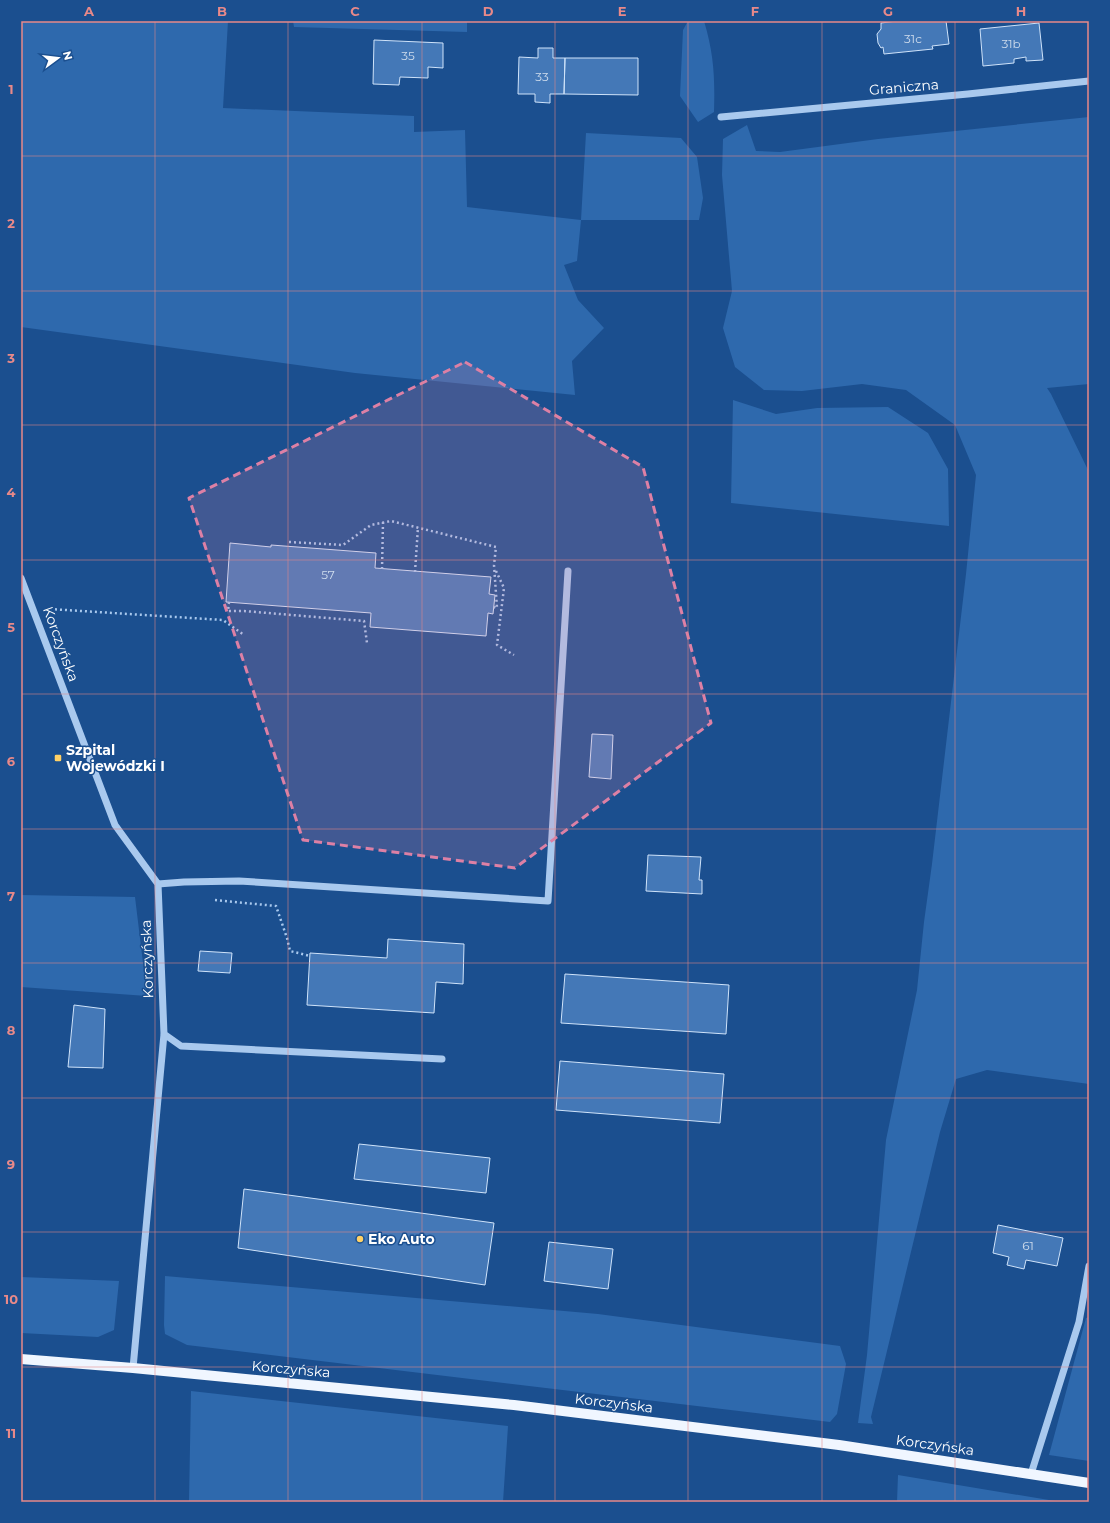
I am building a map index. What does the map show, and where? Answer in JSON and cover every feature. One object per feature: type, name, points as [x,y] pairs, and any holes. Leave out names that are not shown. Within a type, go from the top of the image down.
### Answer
[{"type":"main road","name":"Korczyńska","points":[[21,1360],[133,1368],[514,1405],[839,1445],[1089,1483]]},
{"type":"street","name":"Graniczna","points":[[721,117],[1089,81]]},
{"type":"street","points":[[158,884],[239,881],[548,901],[568,570]]},
{"type":"street","name":"Korczyńska","points":[[21,578],[115,825],[158,884],[164,1034],[133,1368]]},
{"type":"street","points":[[164,1034],[181,1046],[442,1059]]},
{"type":"street","points":[[1031,1474],[1078,1322],[1089,1266]]},
{"type":"path","points":[[289,542],[343,545],[371,525],[391,521],[496,547],[494,567],[497,586],[497,608],[494,607]]},
{"type":"path","points":[[382,569],[383,522]]},
{"type":"path","points":[[415,572],[418,527]]},
{"type":"path","points":[[494,567],[504,588],[497,645],[514,655]]},
{"type":"path","points":[[229,602],[228,611],[364,621],[367,643]]},
{"type":"path","points":[[32,608],[223,620],[244,635]]},
{"type":"path","points":[[213,900],[276,906],[290,950],[310,956]]},
{"type":"highlighted area","points":[[465,362],[643,467],[711,723],[515,868],[303,840],[189,498]]},
{"type":"shaded area","points":[[21,21],[228,21],[223,108],[414,116],[414,132],[465,130],[467,207],[581,220],[577,261],[564,265],[578,300],[604,328],[572,361],[575,395],[355,373],[21,327]]},
{"type":"shaded area","points":[[293,21],[467,21],[467,32],[294,27]]},
{"type":"shaded area","points":[[688,21],[704,21],[710,44],[713,66],[714,112],[698,122],[680,96],[683,30]]},
{"type":"shaded area","points":[[1089,117],[1089,384],[1047,388],[1089,472],[1089,1084],[987,1070],[956,1079],[940,1132],[871,1417],[873,1424],[858,1423],[867,1355],[886,1140],[917,990],[966,574],[976,475],[955,425],[906,390],[862,384],[802,391],[764,390],[735,367],[723,328],[732,291],[722,175],[723,139],[747,125],[756,151],[780,152],[878,139]]},
{"type":"shaded area","points":[[586,133],[681,138],[697,157],[703,198],[699,220],[581,220]]},
{"type":"shaded area","points":[[733,400],[776,414],[817,408],[888,407],[928,433],[948,469],[949,526],[731,503]]},
{"type":"shaded area","points":[[21,895],[135,897],[147,996],[21,987]]},
{"type":"shaded area","points":[[165,1276],[598,1314],[840,1346],[846,1364],[837,1414],[830,1422],[187,1345],[165,1334]]},
{"type":"shaded area","points":[[21,1277],[119,1281],[114,1330],[98,1337],[21,1333]]},
{"type":"shaded area","points":[[1089,1317],[1089,1461],[1049,1455],[1086,1318]]},
{"type":"shaded area","points":[[191,1391],[508,1426],[503,1502],[189,1502]]},
{"type":"shaded area","points":[[898,1475],[1061,1502],[897,1502]]},
{"type":"building","points":[[897,21],[946,21],[949,44],[932,46],[933,49],[884,54],[883,47],[881,48],[878,43],[877,34],[881,29],[881,23]]},
{"type":"building","points":[[1039,23],[1043,60],[1026,61],[1026,57],[1014,59],[1014,63],[983,66],[980,29]]},
{"type":"building","points":[[374,40],[443,43],[443,68],[428,67],[428,78],[400,77],[399,85],[373,84]]},
{"type":"building","points":[[538,48],[553,48],[553,58],[565,58],[564,94],[550,94],[550,103],[535,102],[535,94],[518,94],[519,57],[538,58]]},
{"type":"building","points":[[565,58],[638,58],[638,95],[564,94]]},
{"type":"building","points":[[230,543],[376,553],[375,568],[491,577],[489,594],[495,595],[493,614],[488,613],[486,636],[370,627],[371,613],[226,602]]},
{"type":"building","points":[[592,734],[613,735],[611,779],[589,777]]},
{"type":"building","points":[[648,855],[701,857],[699,880],[702,880],[702,894],[646,891]]},
{"type":"building","points":[[388,939],[464,944],[463,984],[436,982],[434,1013],[307,1005],[310,953],[387,958]]},
{"type":"building","points":[[200,951],[232,953],[230,973],[198,971]]},
{"type":"building","points":[[565,974],[729,985],[726,1034],[561,1023]]},
{"type":"building","points":[[74,1005],[105,1009],[103,1068],[68,1067]]},
{"type":"building","points":[[560,1061],[724,1074],[720,1123],[556,1110]]},
{"type":"building","points":[[359,1144],[490,1158],[486,1193],[354,1179]]},
{"type":"building","points":[[244,1189],[494,1223],[485,1285],[238,1248]]},
{"type":"building","points":[[998,1225],[1063,1238],[1057,1266],[1026,1260],[1024,1269],[1007,1265],[1009,1257],[993,1253]]},
{"type":"building","points":[[549,1242],[613,1249],[608,1289],[544,1281]]},
{"type":"place","name":"Szpital Wojewódzki I","points":[[58,758]]},
{"type":"place","name":"Eko Auto","points":[[360,1239]]}]
